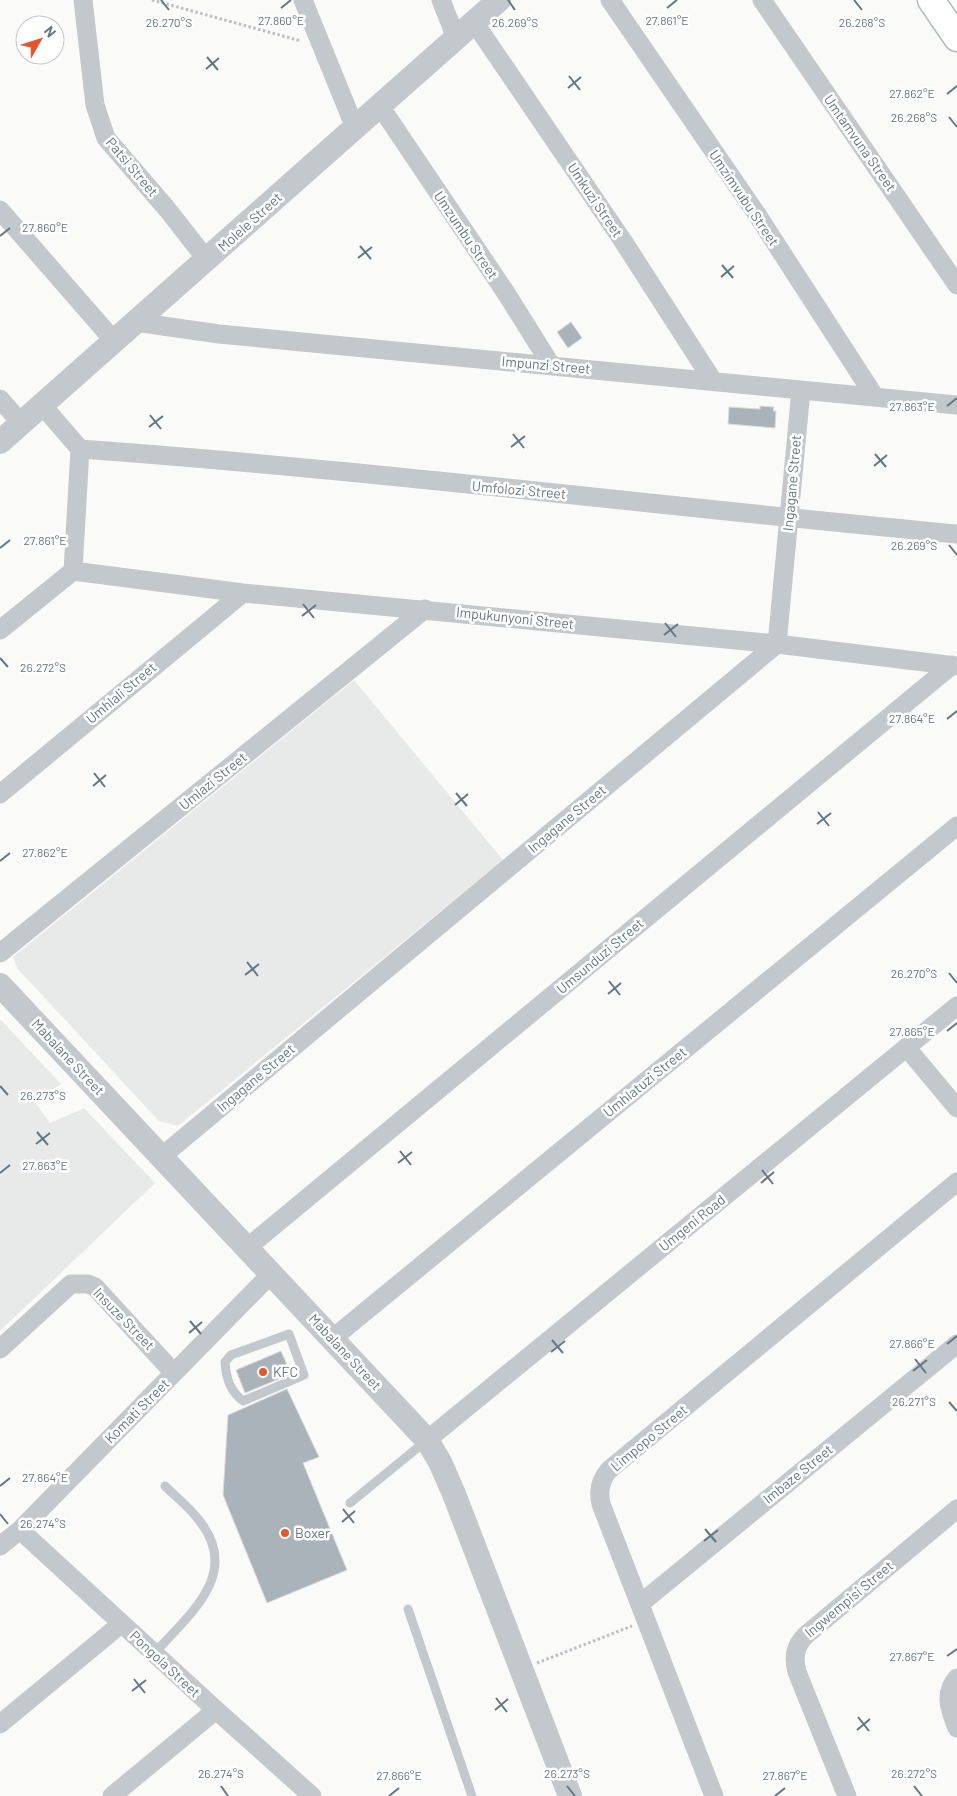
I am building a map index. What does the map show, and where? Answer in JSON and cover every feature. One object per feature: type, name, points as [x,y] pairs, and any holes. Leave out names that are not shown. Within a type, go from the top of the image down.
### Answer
[{"type":"main road","points":[[931,0],[957,38]]},
{"type":"street","name":"Patsi Street","points":[[83,0],[95,105],[106,138],[168,209],[207,260]]},
{"type":"street","points":[[303,0],[355,128]]},
{"type":"street","points":[[441,0],[456,38]]},
{"type":"street","name":"Molele Street","points":[[0,442],[499,0]]},
{"type":"street","name":"Umzimvubu Street","points":[[610,0],[766,228],[875,397]]},
{"type":"street","name":"Umtamvuna Street","points":[[762,0],[957,285]]},
{"type":"street","name":"Umkuzi Street","points":[[474,22],[623,241],[713,381]]},
{"type":"street","name":"Umzumbu Street","points":[[380,106],[506,292],[551,365]]},
{"type":"street","points":[[0,210],[115,342]]},
{"type":"street","name":"Impunzi Street","points":[[135,322],[220,334],[957,405]]},
{"type":"street","name":"Ingagane Street","points":[[161,1157],[776,644],[801,390]]},
{"type":"street","points":[[0,400],[21,423]]},
{"type":"street","points":[[0,630],[73,571],[80,449],[42,405]]},
{"type":"street","name":"Umfolozi Street","points":[[80,449],[601,497],[957,534]]},
{"type":"street","name":"Impukunyoni Street","points":[[73,571],[243,593],[776,644],[954,665]]},
{"type":"street","name":"Umhlali Street","points":[[0,794],[243,593]]},
{"type":"street","name":"Umlazi Street","points":[[0,953],[425,609]]},
{"type":"street","name":"Umsunduzi Street","points":[[248,1247],[954,665]]},
{"type":"street","name":"Umhlatuzi Street","points":[[333,1338],[957,826]]},
{"type":"street","name":"Mabalane Street","points":[[0,985],[248,1247],[426,1440],[440,1462],[454,1494],[570,1796]]},
{"type":"street","name":"Umgeni Road","points":[[426,1440],[957,1006]]},
{"type":"street","points":[[907,1048],[957,1108]]},
{"type":"street","name":"Limpopo Street","points":[[714,1796],[600,1500],[600,1485],[606,1474],[957,1182]]},
{"type":"street","name":"Komati Street","points":[[0,1546],[20,1530],[271,1274]]},
{"type":"street","name":"Insuze Street","points":[[0,1349],[70,1284],[88,1284],[102,1294],[174,1373]]},
{"type":"street","name":"Imbaze Street","points":[[643,1612],[957,1344]]},
{"type":"street","name":"Ingwempisi Street","points":[[847,1796],[797,1672],[795,1657],[798,1645],[806,1635],[957,1509]]},
{"type":"street","name":"Pongola Street","points":[[20,1530],[312,1796]]},
{"type":"street","points":[[0,1724],[121,1624]]},
{"type":"street","points":[[957,1678],[949,1690],[948,1702],[957,1728]]},
{"type":"street","points":[[112,1796],[216,1710]]},
{"type":"lane","points":[[289,1334],[304,1375],[243,1400],[233,1393],[225,1372],[225,1362],[231,1355],[289,1334]]},
{"type":"lane","points":[[350,1503],[426,1440]]},
{"type":"lane","points":[[155,1653],[207,1593],[214,1579],[216,1564],[208,1534],[199,1519],[165,1486]]},
{"type":"lane","points":[[408,1609],[472,1796]]},
{"type":"path","points":[[152,0],[321,46]]},
{"type":"path","points":[[521,1669],[643,1612]]},
{"type":"shaded area","points":[[354,680],[503,860],[178,1126],[159,1121],[17,968],[13,957]]},
{"type":"shaded area","points":[[0,1019],[61,1084],[35,1102],[50,1123],[84,1108],[155,1183],[0,1331]]},
{"type":"building","points":[[571,322],[582,338],[568,348],[557,332]]},
{"type":"building","points":[[760,406],[774,407],[773,411],[776,411],[775,428],[728,424],[729,407],[760,409]]},
{"type":"building","name":"KFC","points":[[281,1351],[291,1374],[245,1393],[236,1370]]},
{"type":"building","name":"Boxer","points":[[287,1389],[319,1457],[303,1463],[347,1570],[267,1603],[223,1495],[228,1415]]},
{"type":"place","name":"KFC","points":[[263,1372]]},
{"type":"place","name":"Boxer","points":[[285,1533]]}]
